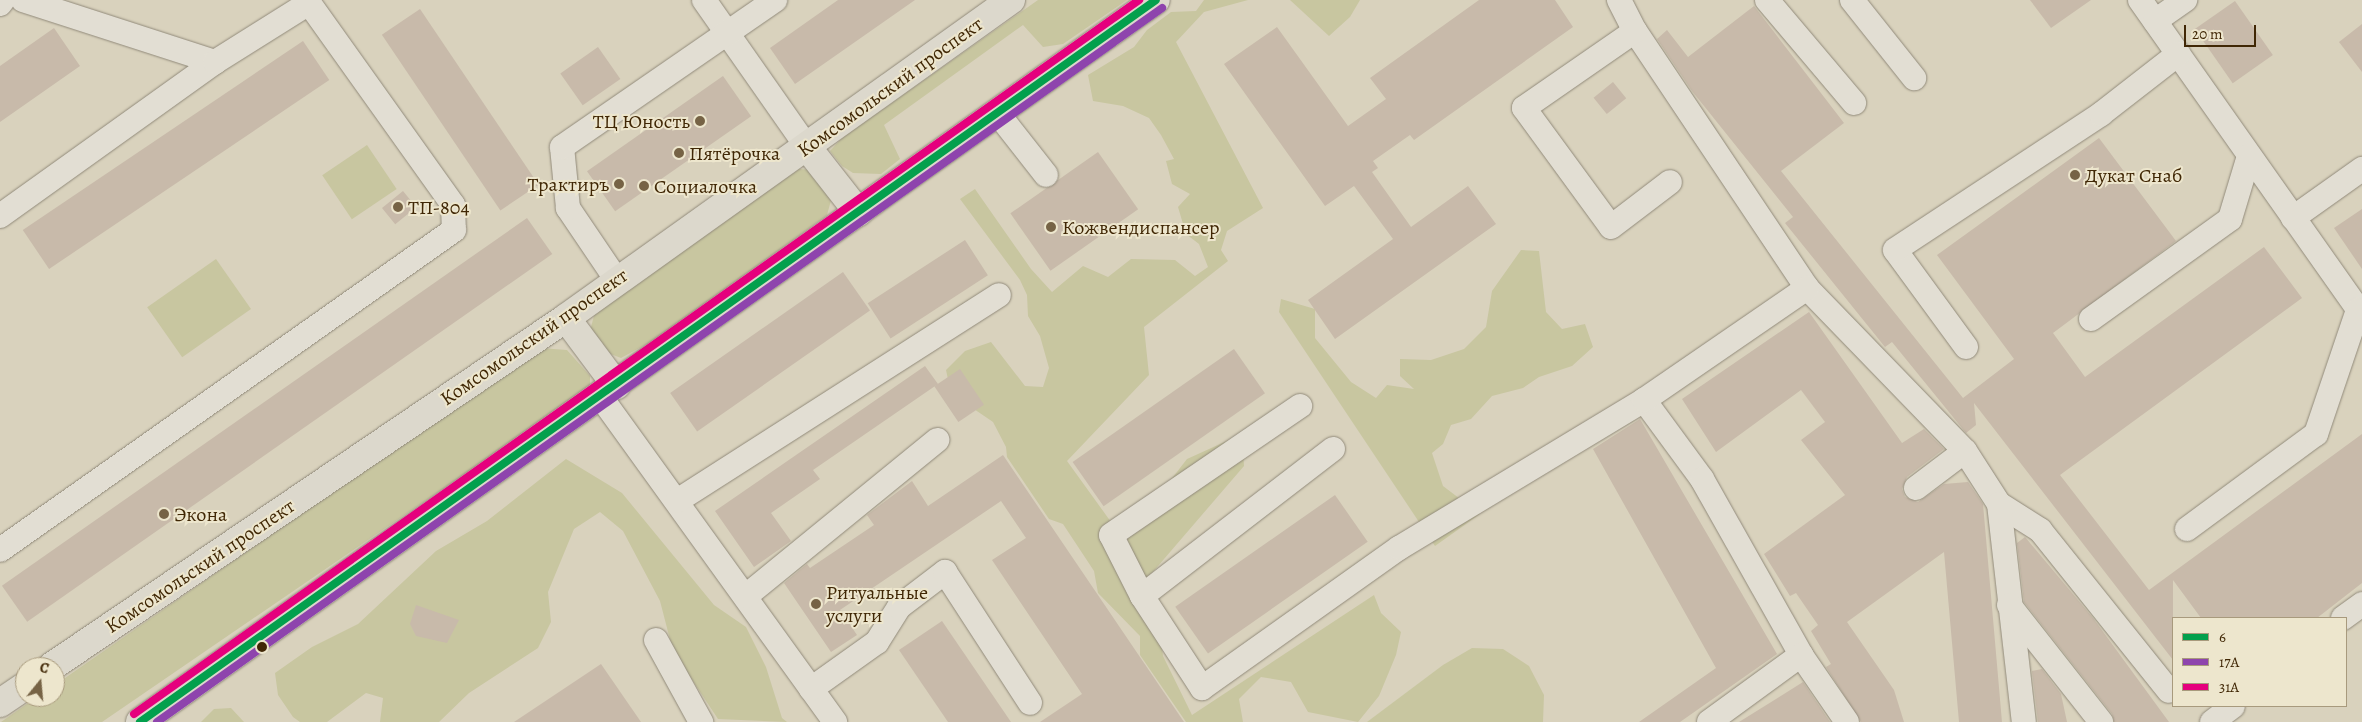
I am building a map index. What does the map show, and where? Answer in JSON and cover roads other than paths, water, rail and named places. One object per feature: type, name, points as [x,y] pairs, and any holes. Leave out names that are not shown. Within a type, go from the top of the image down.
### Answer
[{"type":"main road","name":"Комсомольский проспект","points":[[65,658],[566,318],[616,279],[807,147],[1011,0]]},
{"type":"main road","points":[[140,722],[858,212],[999,115],[1156,0]]},
{"type":"main road","points":[[807,147],[858,212]]},
{"type":"main road","points":[[566,318],[608,391]]},
{"type":"main road","points":[[0,703],[15,693]]},
{"type":"lane","points":[[0,4],[4,0]]},
{"type":"lane","points":[[23,0],[215,62]]},
{"type":"lane","points":[[704,0],[807,147]]},
{"type":"lane","points":[[616,279],[568,208],[562,147],[775,0]]},
{"type":"lane","points":[[1619,0],[1635,31],[1807,288],[1965,451],[1999,504],[2040,530],[2170,691]]},
{"type":"lane","points":[[1767,0],[1854,103]]},
{"type":"lane","points":[[1852,0],[1914,78]]},
{"type":"lane","points":[[2140,0],[2360,313],[2316,434],[2188,529]]},
{"type":"lane","points":[[2155,21],[2185,0]]},
{"type":"lane","points":[[0,216],[215,62],[311,2],[453,205],[454,230],[0,550]]},
{"type":"lane","points":[[1635,31],[1524,108],[1612,227],[1670,182]]},
{"type":"lane","points":[[1966,347],[1895,250],[2102,114],[2178,54]]},
{"type":"lane","points":[[999,115],[1046,175]]},
{"type":"lane","points":[[2091,319],[2230,219],[2249,156]]},
{"type":"lane","points":[[2293,218],[2362,169]]},
{"type":"lane","points":[[1300,406],[1111,535],[1142,596],[1202,688],[1399,548],[1644,400],[1807,288]]},
{"type":"lane","points":[[677,501],[999,294]]},
{"type":"lane","points":[[608,391],[677,501],[835,722]]},
{"type":"lane","points":[[1644,400],[1702,480],[1801,655],[1847,722]]},
{"type":"lane","points":[[746,596],[937,440]]},
{"type":"lane","points":[[1142,596],[1333,449]]},
{"type":"lane","points":[[1916,488],[1965,451]]},
{"type":"lane","points":[[1999,504],[2008,604],[2024,722]]},
{"type":"lane","points":[[811,689],[877,642],[899,607],[945,572],[1030,703]]},
{"type":"lane","points":[[2008,604],[2101,722]]},
{"type":"lane","points":[[2344,617],[2362,604]]},
{"type":"lane","points":[[656,640],[701,722]]},
{"type":"lane","points":[[1709,722],[1801,655]]},
{"type":"lane","points":[[2212,722],[2232,707]]},
{"type":"place","name":"ТЦ Юность","points":[[700,121]]},
{"type":"place","name":"Пятёрочка","points":[[679,153]]},
{"type":"place","name":"Дукат Снаб","points":[[2075,175]]},
{"type":"place","name":"Трактиръ","points":[[619,184]]},
{"type":"place","name":"Социалочка","points":[[644,186]]},
{"type":"place","name":"ТП-804","points":[[398,207]]},
{"type":"place","name":"Кожвендиспансер","points":[[1051,227]]},
{"type":"place","name":"Экона","points":[[164,514]]},
{"type":"place","name":"Ритуальные услуги","points":[[816,604]]}]
